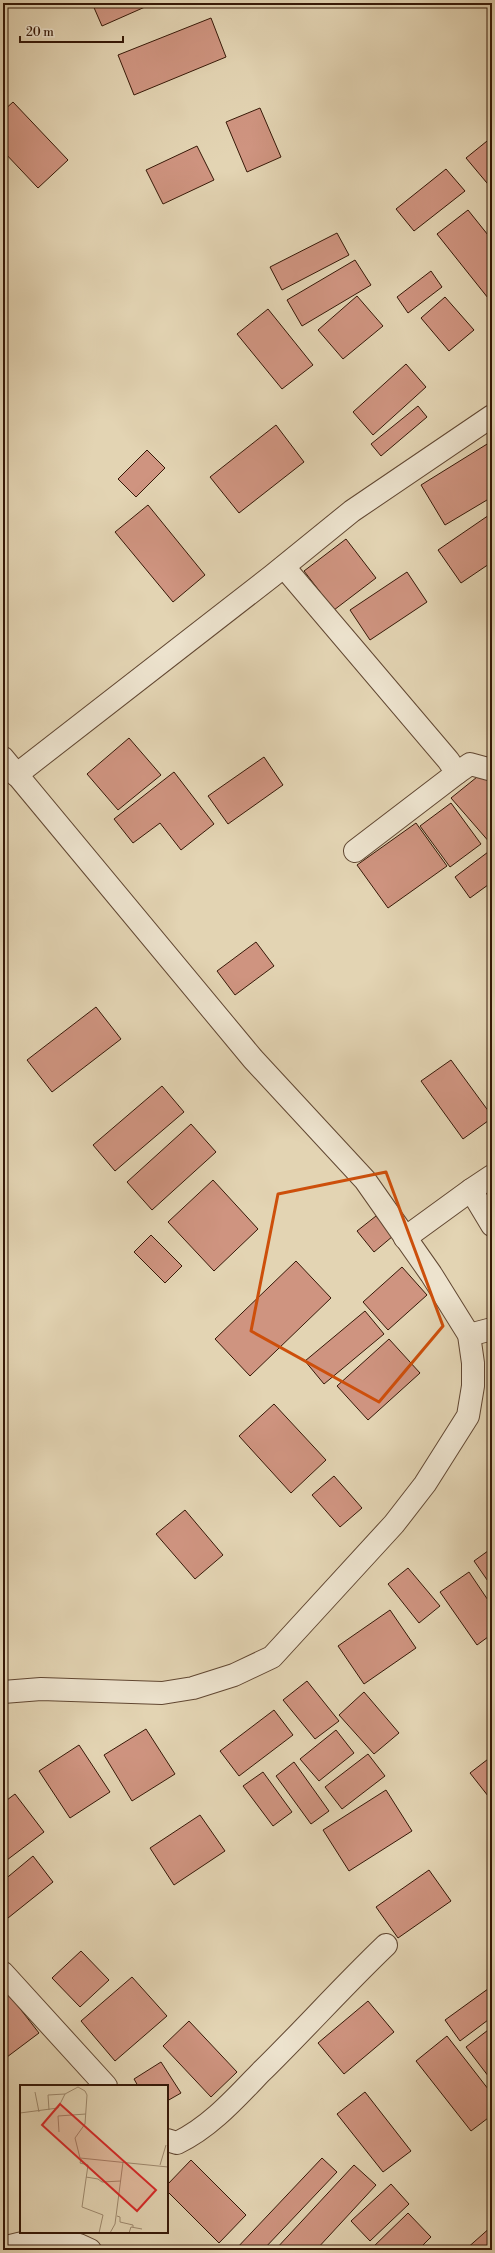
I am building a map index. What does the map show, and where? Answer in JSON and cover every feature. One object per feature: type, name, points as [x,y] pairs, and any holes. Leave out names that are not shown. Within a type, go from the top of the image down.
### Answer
[{"type":"street","points":[[3,1692],[41,1689],[162,1693],[193,1688],[234,1675],[272,1656],[394,1524],[425,1484],[468,1416],[473,1363],[469,1335],[431,1274],[365,1180],[253,1059],[9,766],[284,566],[352,511],[492,416]]},
{"type":"street","points":[[284,566],[448,760],[457,774]]},
{"type":"street","points":[[355,851],[470,764],[492,770]]},
{"type":"street","points":[[405,1238],[492,1176]]},
{"type":"street","points":[[471,1190],[492,1225]]},
{"type":"street","points":[[469,1335],[492,1329]]},
{"type":"street","points":[[168,2140],[177,2143],[195,2135],[237,2097],[308,2026],[349,1980],[386,1945]]},
{"type":"street","points":[[3,1973],[105,2085]]},
{"type":"street","points":[[3,2248],[37,2239],[60,2239],[78,2244],[90,2250]]},
{"type":"highlighted area","points":[[386,1172],[443,1326],[379,1402],[251,1331],[278,1194]]},
{"type":"building","points":[[92,3],[154,3],[102,26]]},
{"type":"building","points":[[211,18],[226,57],[134,95],[118,55]]},
{"type":"building","points":[[13,102],[68,160],[38,188],[3,151],[3,111]]},
{"type":"building","points":[[260,108],[281,157],[247,172],[226,122]]},
{"type":"building","points":[[492,137],[492,189],[466,158]]},
{"type":"building","points":[[197,146],[214,180],[163,204],[146,170]]},
{"type":"building","points":[[446,169],[465,191],[414,231],[396,209]]},
{"type":"building","points":[[468,210],[492,240],[492,295],[488,298],[437,234]]},
{"type":"building","points":[[337,233],[349,255],[282,290],[270,267]]},
{"type":"building","points":[[355,260],[371,285],[302,326],[287,300]]},
{"type":"building","points":[[431,271],[442,287],[408,313],[397,297]]},
{"type":"building","points":[[357,296],[383,326],[343,359],[318,330]]},
{"type":"building","points":[[445,297],[474,330],[449,351],[421,318]]},
{"type":"building","points":[[268,309],[313,365],[282,389],[237,334]]},
{"type":"building","points":[[406,364],[426,387],[373,435],[353,412]]},
{"type":"building","points":[[418,406],[427,417],[381,456],[371,444]]},
{"type":"building","points":[[276,425],[304,462],[239,513],[210,477]]},
{"type":"building","points":[[492,441],[492,497],[445,525],[421,485]]},
{"type":"building","points":[[147,450],[165,468],[136,497],[118,479]]},
{"type":"building","points":[[148,505],[205,575],[173,602],[115,532]]},
{"type":"building","points":[[492,513],[492,562],[461,583],[438,550]]},
{"type":"building","points":[[346,539],[376,578],[334,610],[304,571]]},
{"type":"building","points":[[407,572],[427,602],[370,640],[350,610]]},
{"type":"building","points":[[129,738],[161,775],[118,810],[87,774]]},
{"type":"building","points":[[264,757],[283,785],[228,824],[208,796]]},
{"type":"building","points":[[174,772],[214,824],[181,850],[160,823],[133,843],[114,819]]},
{"type":"building","points":[[482,773],[492,785],[491,844],[451,798]]},
{"type":"building","points":[[451,803],[481,844],[450,867],[420,826]]},
{"type":"building","points":[[416,823],[447,866],[388,908],[357,865]]},
{"type":"building","points":[[492,849],[492,882],[470,898],[455,877]]},
{"type":"building","points":[[256,942],[274,966],[235,995],[217,971]]},
{"type":"building","points":[[96,1007],[121,1039],[52,1092],[27,1060]]},
{"type":"building","points":[[451,1060],[492,1116],[492,1118],[463,1139],[421,1081]]},
{"type":"building","points":[[162,1086],[184,1112],[115,1171],[93,1145]]},
{"type":"building","points":[[191,1124],[216,1152],[152,1210],[127,1182]]},
{"type":"building","points":[[213,1180],[258,1229],[214,1271],[168,1222]]},
{"type":"building","points":[[376,1216],[393,1236],[374,1252],[357,1231]]},
{"type":"building","points":[[151,1235],[182,1266],[165,1283],[134,1252]]},
{"type":"building","points":[[296,1261],[331,1298],[250,1376],[215,1339]]},
{"type":"building","points":[[402,1267],[427,1295],[388,1330],[363,1302]]},
{"type":"building","points":[[365,1311],[384,1334],[324,1384],[305,1361]]},
{"type":"building","points":[[389,1339],[420,1373],[368,1420],[337,1386]]},
{"type":"building","points":[[274,1404],[326,1460],[291,1493],[239,1436]]},
{"type":"building","points":[[334,1476],[362,1508],[340,1527],[312,1495]]},
{"type":"building","points":[[185,1510],[223,1555],[195,1579],[156,1534]]},
{"type":"building","points":[[492,1548],[492,1587],[474,1561]]},
{"type":"building","points":[[408,1568],[440,1606],[419,1623],[388,1584]]},
{"type":"building","points":[[469,1572],[492,1606],[492,1634],[477,1645],[440,1592]]},
{"type":"building","points":[[390,1610],[416,1648],[364,1684],[338,1646]]},
{"type":"building","points":[[307,1681],[339,1721],[315,1739],[283,1700]]},
{"type":"building","points":[[364,1692],[399,1733],[374,1754],[339,1715]]},
{"type":"building","points":[[274,1710],[293,1735],[239,1776],[220,1751]]},
{"type":"building","points":[[146,1729],[175,1774],[132,1801],[104,1755]]},
{"type":"building","points":[[336,1730],[354,1753],[319,1781],[300,1759]]},
{"type":"building","points":[[79,1745],[110,1792],[70,1818],[39,1771]]},
{"type":"building","points":[[368,1754],[385,1776],[342,1809],[325,1787]]},
{"type":"building","points":[[492,1756],[492,1801],[470,1773]]},
{"type":"building","points":[[294,1762],[329,1811],[311,1824],[276,1776]]},
{"type":"building","points":[[263,1772],[292,1812],[273,1826],[243,1786]]},
{"type":"building","points":[[386,1790],[412,1831],[349,1871],[323,1830]]},
{"type":"building","points":[[15,1794],[44,1832],[3,1863],[3,1803]]},
{"type":"building","points":[[200,1815],[225,1851],[174,1885],[150,1848]]},
{"type":"building","points":[[33,1856],[53,1882],[3,1922],[3,1881]]},
{"type":"building","points":[[429,1870],[451,1901],[398,1938],[376,1907]]},
{"type":"building","points":[[81,1951],[109,1980],[80,2007],[52,1978]]},
{"type":"building","points":[[132,1977],[167,2016],[115,2061],[81,2021]]},
{"type":"building","points":[[492,1986],[492,2017],[460,2041],[445,2020]]},
{"type":"building","points":[[4,1988],[39,2033],[3,2060],[3,1989]]},
{"type":"building","points":[[368,2001],[394,2032],[344,2074],[318,2043]]},
{"type":"building","points":[[189,2021],[237,2072],[211,2097],[163,2046]]},
{"type":"building","points":[[492,2027],[492,2081],[466,2047]]},
{"type":"building","points":[[447,2036],[492,2094],[492,2115],[471,2131],[416,2061]]},
{"type":"building","points":[[161,2062],[181,2093],[168,2100],[168,2085],[137,2085],[134,2079]]},
{"type":"building","points":[[365,2092],[411,2151],[383,2172],[337,2114]]},
{"type":"building","points":[[322,2158],[337,2172],[263,2250],[235,2250]]},
{"type":"building","points":[[191,2160],[246,2215],[219,2243],[168,2192],[168,2184]]},
{"type":"building","points":[[354,2165],[376,2185],[316,2250],[275,2250]]},
{"type":"building","points":[[391,2184],[409,2204],[370,2241],[351,2221]]},
{"type":"building","points":[[408,2213],[431,2237],[418,2250],[370,2250]]},
{"type":"building","points":[[492,2226],[492,2250],[465,2250]]}]
